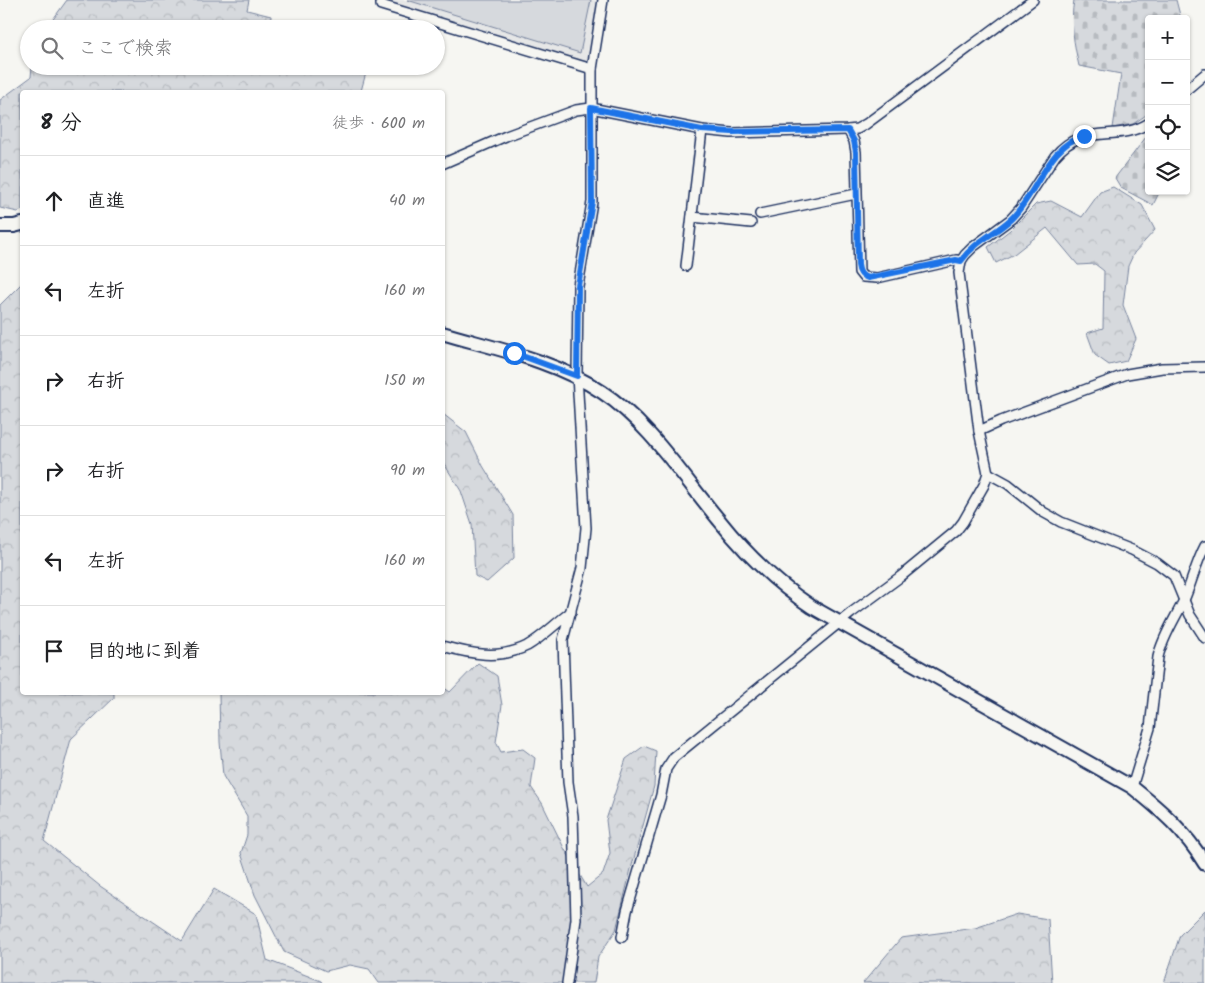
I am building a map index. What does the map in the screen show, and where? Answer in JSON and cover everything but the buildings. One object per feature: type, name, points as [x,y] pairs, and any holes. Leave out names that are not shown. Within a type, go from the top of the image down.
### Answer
[{"type":"street","points":[[381,0],[381,5],[430,20]]},
{"type":"street","points":[[567,983],[576,919],[574,816],[568,782],[563,640],[582,568],[586,528],[577,376],[578,286],[592,202],[592,69],[604,0]]},
{"type":"street","points":[[445,163],[576,110],[591,108],[702,130],[732,132],[857,129],[1033,0]]},
{"type":"street","points":[[445,24],[592,69]]},
{"type":"street","points":[[1190,87],[1205,74]]},
{"type":"street","points":[[622,937],[627,911],[661,795],[666,769],[674,757],[956,532],[984,485],[988,473],[979,431],[959,273],[961,261],[973,247],[1011,219],[1021,208],[1055,156],[1072,140],[1082,136],[1122,133],[1145,126]]},
{"type":"street","points":[[686,266],[702,130]]},
{"type":"street","points":[[848,130],[854,141],[856,152],[858,265],[859,272],[863,277],[877,278],[956,260],[961,261]]},
{"type":"street","points":[[760,214],[856,194]]},
{"type":"street","points":[[692,217],[751,223]]},
{"type":"street","points":[[0,226],[20,224]]},
{"type":"street","points":[[445,334],[514,353],[577,376],[603,392],[623,408],[645,430],[720,521],[764,570],[790,592],[840,623],[1132,787],[1164,812],[1182,832],[1205,864]]},
{"type":"street","points":[[979,431],[1127,374],[1162,368],[1205,367]]},
{"type":"street","points":[[988,473],[1008,484],[1043,512],[1055,519],[1132,550],[1157,563],[1174,576],[1190,615],[1205,638]]},
{"type":"street","points":[[1132,787],[1150,728],[1160,646],[1184,599],[1205,546]]},
{"type":"street","points":[[445,647],[490,656],[511,652],[527,645],[571,612]]},
{"type":"shaded area","points":[[384,0],[598,0],[588,63]]},
{"type":"green space","points":[[67,0],[249,0],[247,10],[271,16],[271,20],[53,20]]},
{"type":"green space","points":[[407,0],[591,0],[580,53]]},
{"type":"green space","points":[[1074,0],[1176,0],[1180,15],[1145,15],[1145,116],[1133,124],[1113,128],[1121,74],[1079,66],[1072,17]]},
{"type":"green space","points":[[31,75],[365,75],[361,90],[20,90],[20,211],[18,212],[0,208],[0,100]]},
{"type":"green space","points":[[1145,138],[1145,195],[1158,195],[1153,205],[1121,188],[1115,178]]},
{"type":"green space","points":[[1113,187],[1142,205],[1155,230],[1134,253],[1128,266],[1123,305],[1136,339],[1126,361],[1109,365],[1095,355],[1087,333],[1103,328],[1104,271],[1095,264],[1078,265],[1047,228],[1014,254],[996,263],[988,247],[1010,230],[1036,204],[1051,201],[1082,217],[1100,192]]},
{"type":"green space","points":[[20,285],[20,695],[114,695],[114,698],[71,739],[44,841],[100,886],[182,941],[214,889],[256,914],[267,960],[322,983],[0,983],[0,305]]},
{"type":"green space","points":[[445,416],[466,432],[483,466],[513,515],[514,558],[487,582],[475,576],[472,524],[461,491],[445,465]]},
{"type":"green space","points":[[478,663],[497,676],[502,705],[496,742],[501,752],[523,749],[535,758],[531,787],[542,803],[564,848],[587,887],[603,874],[610,853],[606,820],[626,759],[644,746],[656,751],[654,786],[616,930],[598,957],[594,983],[379,983],[369,969],[350,965],[326,971],[284,952],[255,895],[241,853],[247,835],[247,816],[223,776],[219,695],[445,695],[445,688],[450,692]]},
{"type":"green space","points":[[1205,910],[1205,983],[1164,983],[1180,935]]},
{"type":"green space","points":[[1017,914],[1048,919],[1052,983],[863,983],[901,938],[975,928]]},
{"type":"route","points":[[514,353],[577,376],[578,286],[592,202],[591,108],[702,130],[732,132],[848,130],[854,141],[856,152],[858,265],[859,272],[863,277],[868,278],[877,278],[956,260],[961,261],[973,247],[1011,219],[1021,208],[1062,148],[1072,140],[1084,136]]}]
